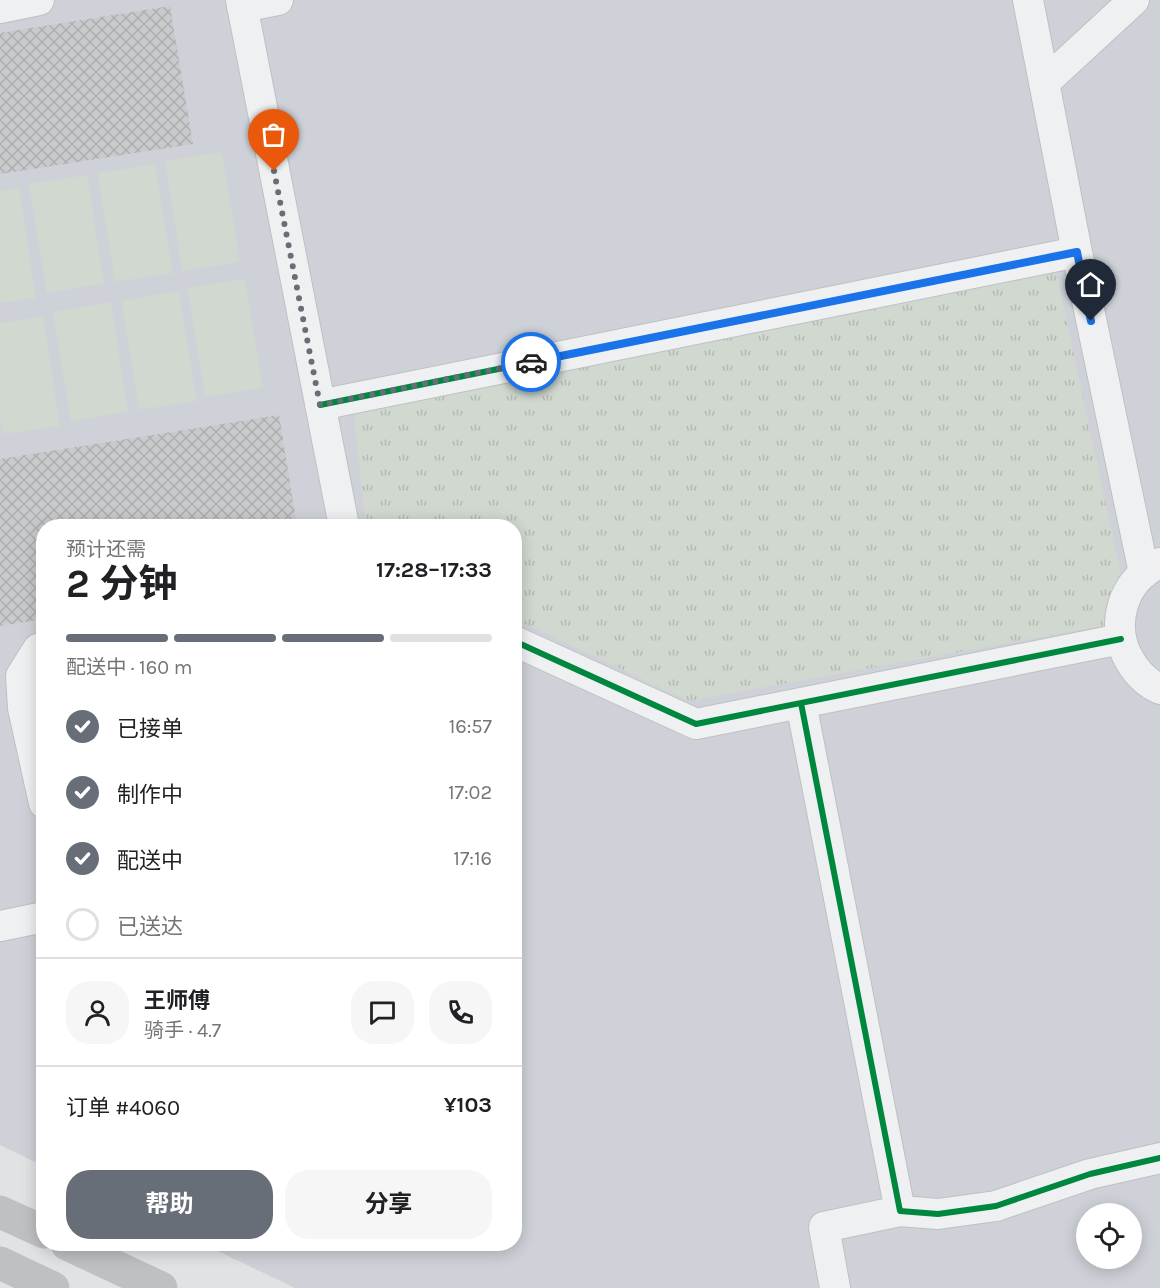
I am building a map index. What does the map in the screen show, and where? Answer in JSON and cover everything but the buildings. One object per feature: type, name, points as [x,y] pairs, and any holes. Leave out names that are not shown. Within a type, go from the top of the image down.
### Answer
[{"type":"main road","points":[[0,1212],[36,1228]]},
{"type":"main road","points":[[83,1251],[161,1288]]},
{"type":"main road","points":[[0,1263],[53,1288]]},
{"type":"street","points":[[0,8],[39,0]]},
{"type":"street","points":[[278,0],[241,3],[343,519]]},
{"type":"street","points":[[1028,0],[1077,252],[1152,568],[1133,583],[1122,604],[1119,627],[1123,650],[1135,670],[1153,686],[1160,689]]},
{"type":"street","points":[[1044,83],[1134,0]]},
{"type":"street","points":[[320,405],[1077,252]]},
{"type":"street","points":[[522,645],[696,724],[1121,639]]},
{"type":"street","points":[[36,652],[21,676],[23,708],[36,767]]},
{"type":"street","points":[[801,703],[900,1211]]},
{"type":"street","points":[[0,926],[36,919]]},
{"type":"street","points":[[836,1288],[824,1227],[900,1211],[938,1214],[996,1206],[1090,1174],[1160,1158]]},
{"type":"shaded area","points":[[0,0],[1160,0],[1160,1288],[295,1288],[218,1251],[522,1251],[522,519],[36,519],[36,1163],[0,1145]]},
{"type":"green space","points":[[222,152],[240,262],[182,271],[165,161]]},
{"type":"green space","points":[[155,164],[173,273],[115,282],[97,173]]},
{"type":"green space","points":[[87,175],[104,284],[47,293],[29,184]]},
{"type":"green space","points":[[19,188],[36,298],[0,303],[0,191]]},
{"type":"green space","points":[[1055,266],[1123,584],[1106,625],[689,701],[522,622],[522,519],[365,519],[353,409]]},
{"type":"green space","points":[[245,279],[263,388],[205,397],[187,288]]},
{"type":"green space","points":[[179,291],[197,401],[139,410],[121,301]]},
{"type":"green space","points":[[111,302],[128,412],[71,421],[53,312]]},
{"type":"green space","points":[[43,316],[60,426],[3,434],[0,418],[0,323]]},
{"type":"cycle path","points":[[320,405],[1077,252]]},
{"type":"cycle path","points":[[522,645],[696,724],[1121,639]]},
{"type":"cycle path","points":[[801,703],[900,1211],[938,1214],[996,1206],[1090,1174],[1160,1158]]},
{"type":"way so far","points":[[274,171],[320,405],[531,362]]},
{"type":"route","points":[[531,362],[1077,252],[1091,321]]}]
